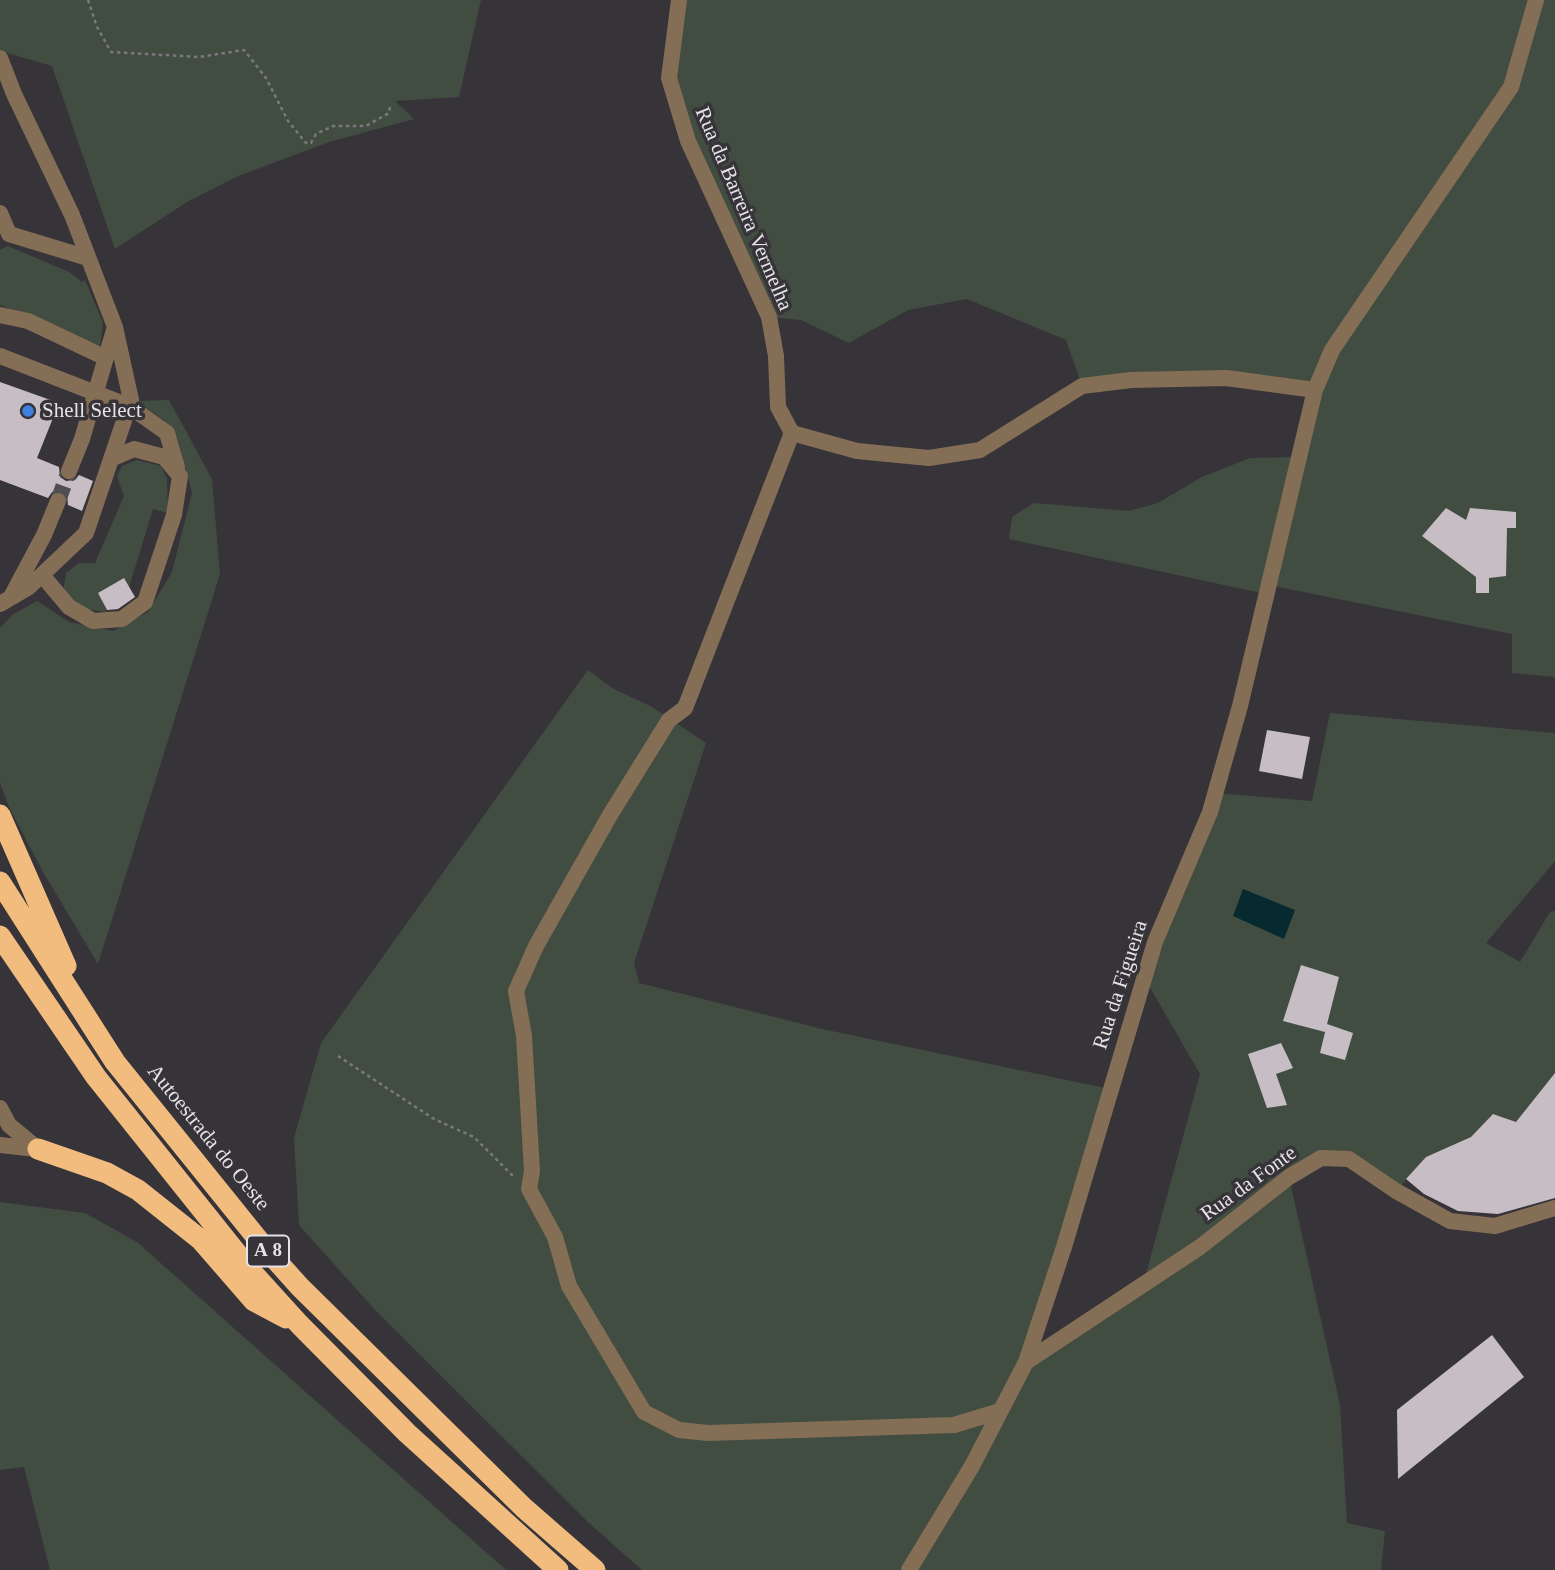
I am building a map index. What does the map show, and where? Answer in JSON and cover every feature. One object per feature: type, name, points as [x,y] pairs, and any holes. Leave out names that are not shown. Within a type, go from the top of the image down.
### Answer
[{"type":"highway","points":[[0,815],[92,1026]]},
{"type":"highway","name":"Autoestrada do Oeste","points":[[0,882],[115,1062],[300,1287],[524,1508],[595,1570]]},
{"type":"highway","name":"A 8","points":[[0,936],[55,1019],[139,1134],[299,1324],[407,1433],[558,1570]]},
{"type":"highway","points":[[38,1150],[107,1174],[138,1190],[201,1240],[254,1301],[299,1324]]},
{"type":"street","name":"Rua da Barreira Vermelha","points":[[679,0],[669,78],[688,141],[769,317],[776,356],[778,407],[792,433]]},
{"type":"street","name":"Rua da Figueira","points":[[909,1570],[972,1466],[1026,1362],[1064,1247],[1155,942],[1210,811],[1240,706],[1315,390],[1332,350],[1511,87],[1536,0]]},
{"type":"street","points":[[0,58],[14,94],[72,215],[115,327],[131,400],[86,533],[42,575],[6,601]]},
{"type":"street","points":[[0,213],[9,234],[88,258]]},
{"type":"street","points":[[0,315],[28,321],[106,358]]},
{"type":"street","points":[[69,471],[115,327]]},
{"type":"street","points":[[0,356],[129,406],[167,433],[180,476],[174,515],[145,602],[122,619],[93,621],[69,607],[42,575]]},
{"type":"street","points":[[1000,1411],[954,1425],[708,1433],[679,1430],[644,1412],[569,1286],[555,1237],[529,1189],[532,1171],[524,1036],[516,991],[536,946],[610,815],[670,720],[685,708],[792,433],[857,451],[929,458],[980,450],[1083,386],[1131,380],[1226,378],[1315,390]]},
{"type":"street","points":[[111,458],[134,449],[164,457],[180,476]]},
{"type":"street","points":[[6,601],[44,535],[58,501]]},
{"type":"street","points":[[0,1108],[9,1125],[38,1150]]},
{"type":"street","points":[[0,1144],[38,1150]]},
{"type":"street","name":"Rua da Fonte","points":[[1026,1362],[1200,1247],[1289,1177],[1321,1158],[1349,1159],[1396,1191],[1450,1221],[1495,1226],[1555,1208]]},
{"type":"path","points":[[88,0],[97,27],[111,52],[199,57],[244,50],[266,78],[288,121],[306,143],[311,143],[317,135],[333,126],[366,126],[389,113],[390,107]]},
{"type":"path","points":[[338,1056],[434,1119],[474,1137],[503,1169],[529,1189]]},
{"type":"green space","points":[[0,0],[481,0],[459,97],[395,101],[414,119],[329,142],[238,176],[187,202],[115,249],[52,66],[0,51]]},
{"type":"green space","points":[[679,0],[1555,0],[1555,677],[1512,673],[1512,634],[1269,585],[1266,594],[1009,539],[1012,517],[1034,503],[1129,511],[1158,503],[1202,477],[1250,458],[1298,457],[1314,391],[1226,378],[1082,386],[1066,340],[967,299],[908,310],[849,343],[801,320],[769,317],[669,78]]},
{"type":"green space","points":[[8,246],[69,272],[82,282],[85,280],[103,323],[100,346],[0,305],[0,250]]},
{"type":"green space","points":[[169,400],[212,479],[220,574],[98,964],[43,872],[9,807],[0,783],[0,628],[12,615],[37,601],[69,622],[113,631],[148,612],[172,572],[192,493],[178,440],[165,421],[136,401]]},
{"type":"green space","points":[[137,460],[161,466],[167,479],[168,513],[153,509],[129,587],[125,581],[99,594],[107,612],[76,608],[63,592],[66,573],[79,563],[95,563],[124,496],[117,476],[122,466]]},
{"type":"green space","points":[[588,670],[612,688],[652,707],[706,743],[634,963],[639,983],[822,1029],[1110,1089],[1027,1360],[1143,1285],[1200,1074],[1144,977],[1215,793],[1312,801],[1330,713],[1555,733],[1555,861],[1486,943],[1520,962],[1550,912],[1555,911],[1555,1086],[1516,1122],[1493,1114],[1471,1137],[1426,1157],[1396,1191],[1349,1159],[1321,1158],[1289,1177],[1340,1405],[1347,1523],[1385,1531],[1381,1570],[642,1570],[589,1523],[376,1311],[299,1225],[294,1138],[321,1043]]},
{"type":"green space","points":[[0,1202],[85,1213],[137,1242],[506,1570],[50,1570],[24,1467],[0,1470]]},
{"type":"water","points":[[1243,889],[1295,910],[1284,939],[1233,916]]},
{"type":"building","points":[[0,382],[59,403],[37,458],[59,467],[60,477],[66,481],[75,480],[79,475],[93,481],[82,511],[68,505],[67,495],[61,491],[52,492],[48,498],[0,480]]},
{"type":"building","points":[[1446,508],[1466,520],[1470,508],[1516,512],[1516,528],[1507,528],[1506,576],[1489,578],[1489,593],[1476,593],[1476,577],[1422,536]]},
{"type":"building","points":[[124,578],[135,597],[118,609],[107,610],[98,593]]},
{"type":"building","points":[[1267,730],[1310,737],[1302,779],[1259,771]]},
{"type":"building","points":[[1301,965],[1339,977],[1325,1032],[1283,1021]]},
{"type":"building","points":[[1327,1024],[1353,1033],[1345,1060],[1320,1053]]},
{"type":"building","points":[[1281,1043],[1293,1068],[1276,1074],[1287,1105],[1267,1108],[1248,1054]]},
{"type":"building","points":[[1555,1073],[1555,1198],[1498,1214],[1458,1211],[1424,1194],[1406,1179],[1426,1157],[1471,1137],[1493,1114],[1516,1122]]},
{"type":"building","points":[[1492,1335],[1524,1377],[1398,1479],[1397,1410]]},
{"type":"tunnel","points":[[58,501],[69,471]]},
{"type":"place","name":"Shell Select","points":[[28,411]]}]
